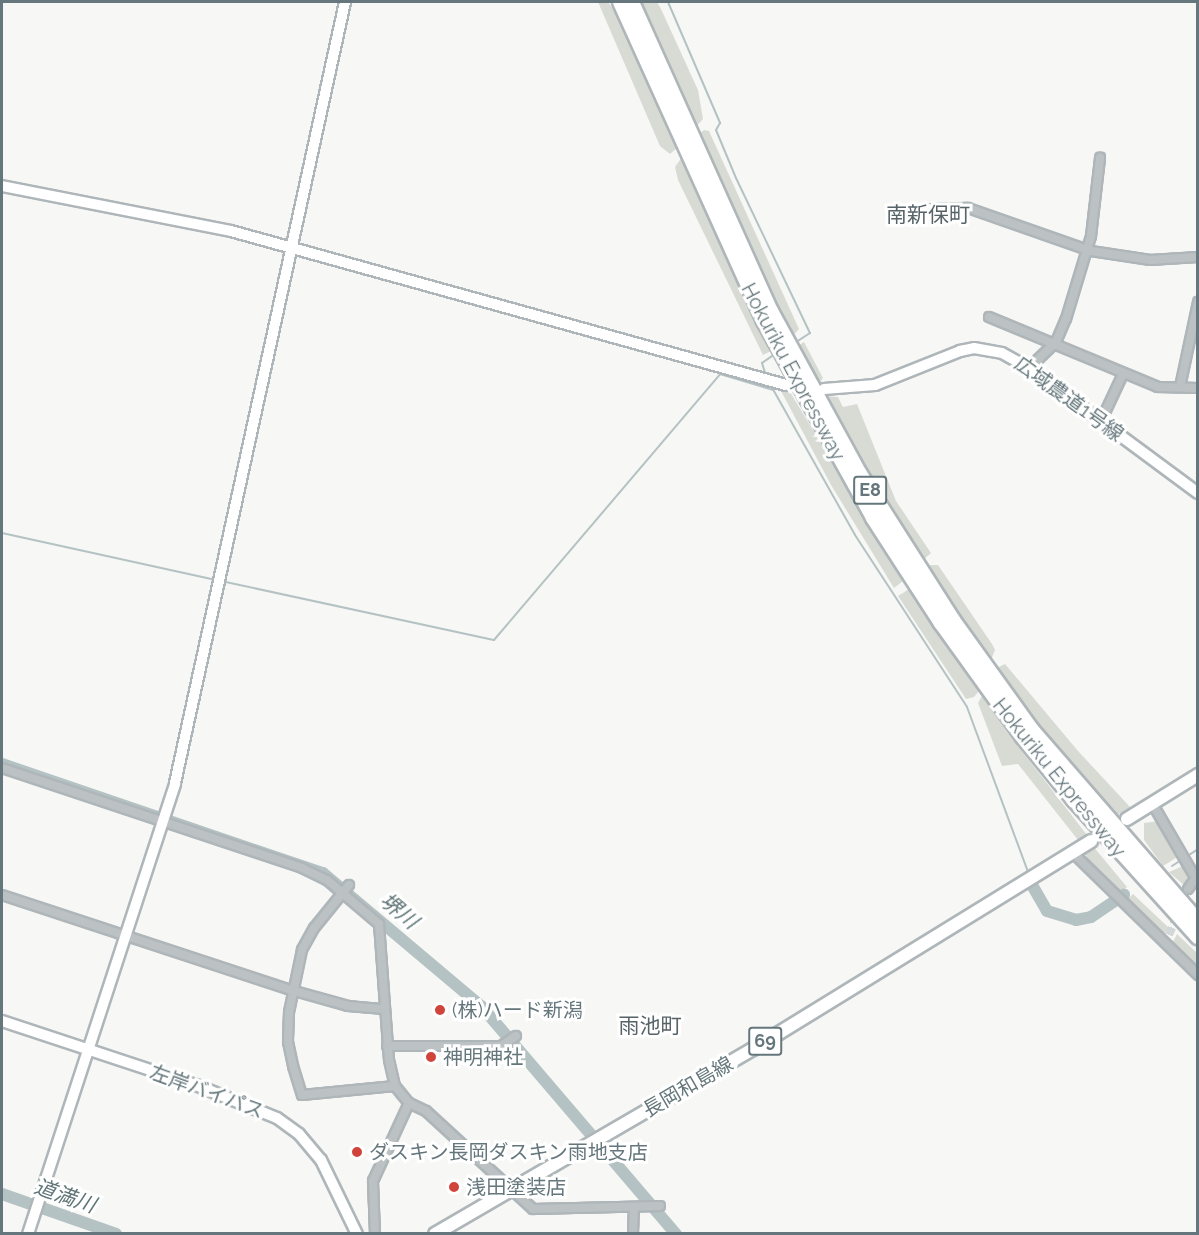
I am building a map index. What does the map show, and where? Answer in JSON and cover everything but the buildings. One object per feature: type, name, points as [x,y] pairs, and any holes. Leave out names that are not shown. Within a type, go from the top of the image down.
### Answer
[{"type":"highway","name":"Hokuriku Expressway","points":[[620,2],[764,321],[873,518],[941,623],[1023,737],[1080,808],[1197,937]]},
{"type":"highway","name":"Hokuriku Expressway","points":[[632,2],[771,311],[860,474],[923,574],[1032,730],[1197,921]]},
{"type":"main road","points":[[1127,819],[1197,775]]},
{"type":"main road","name":"長岡和島線","points":[[435,1233],[744,1054],[1092,841]]},
{"type":"street","points":[[28,1233],[38,1195],[126,934],[177,772],[345,2]]},
{"type":"street","points":[[1029,368],[1056,342],[1087,250],[1100,158]]},
{"type":"street","points":[[2,186],[212,227],[291,249],[378,269],[786,385]]},
{"type":"street","points":[[932,209],[968,208],[1087,250],[1150,260],[1197,256]]},
{"type":"street","points":[[1180,387],[1197,302]]},
{"type":"street","points":[[989,317],[1056,342],[1123,374],[1158,387],[1197,388]]},
{"type":"street","name":"広域農道1号線","points":[[824,389],[875,385],[974,348],[1002,353],[1029,368],[1197,493]]},
{"type":"street","points":[[1101,421],[1123,374]]},
{"type":"street","points":[[2,768],[311,872],[342,893],[379,924],[387,1046],[395,1086],[409,1102],[426,1112],[538,1210],[660,1206]]},
{"type":"street","points":[[1152,803],[1196,880],[1188,889]]},
{"type":"street","points":[[1072,853],[1197,975]]},
{"type":"street","points":[[349,885],[306,942],[291,990],[288,1042],[302,1095],[395,1086]]},
{"type":"street","points":[[2,895],[291,990],[348,1006],[384,1010]]},
{"type":"street","points":[[1165,945],[1169,935]]},
{"type":"street","name":"左岸バイパス","points":[[2,1021],[248,1104],[291,1128],[321,1160],[357,1233]]},
{"type":"street","points":[[387,1046],[501,1046],[516,1036]]},
{"type":"street","points":[[375,1233],[373,1181],[409,1102]]},
{"type":"street","points":[[633,1233],[634,1207]]},
{"type":"shaded area","points":[[598,2],[608,2],[621,20],[677,148],[670,154],[660,146]]},
{"type":"shaded area","points":[[638,2],[657,2],[661,9],[698,90],[703,119],[696,127]]},
{"type":"shaded area","points":[[704,130],[709,131],[799,329],[792,337],[699,134]]},
{"type":"shaded area","points":[[682,157],[771,351],[763,355],[678,180],[675,167]]},
{"type":"shaded area","points":[[804,342],[823,378],[818,385],[796,347]]},
{"type":"shaded area","points":[[781,391],[790,392],[900,574],[903,581],[894,588],[831,485]]},
{"type":"shaded area","points":[[824,396],[838,397],[843,407],[857,404],[896,501],[931,553],[920,563]]},
{"type":"shaded area","points":[[938,565],[992,644],[995,650],[989,665],[926,568]]},
{"type":"shaded area","points":[[909,589],[979,691],[974,697],[966,699],[898,596]]},
{"type":"shaded area","points":[[1005,664],[1078,751],[1131,808],[1117,815],[1061,752],[1005,686],[995,669]]},
{"type":"shaded area","points":[[982,696],[1087,835],[1078,840],[1018,764],[1002,766],[978,703]]},
{"type":"shaded area","points":[[1159,821],[1179,856],[1163,866],[1144,840],[1144,823]]},
{"type":"shaded area","points":[[1092,845],[1127,887],[1118,893],[1090,864],[1084,852]]},
{"type":"shaded area","points":[[1183,866],[1188,879],[1186,887],[1169,872]]},
{"type":"shaded area","points":[[1133,894],[1169,928],[1168,931],[1162,934],[1126,901]]},
{"type":"shaded area","points":[[1177,934],[1197,953],[1197,967],[1171,946]]},
{"type":"waterway","points":[[668,2],[720,123],[716,130],[736,178],[810,333],[793,344]]},
{"type":"waterway","points":[[766,376],[762,363],[775,354]]},
{"type":"waterway","points":[[221,581],[494,640],[720,374],[773,390]]},
{"type":"waterway","points":[[770,384],[855,535],[967,707],[1029,875]]},
{"type":"waterway","points":[[2,533],[216,580]]},
{"type":"waterway","name":"堺川","points":[[2,764],[323,873],[482,1007],[676,1234]]},
{"type":"waterway","points":[[1172,866],[1198,849]]},
{"type":"waterway","points":[[1032,885],[1047,911],[1076,920],[1091,917],[1124,895]]},
{"type":"waterway","name":"道満川","points":[[2,1194],[116,1234]]},
{"type":"tunnel","points":[[1169,935],[1188,889]]},
{"type":"place","name":"(株)ハード新潟","points":[[440,1010]]},
{"type":"place","name":"神明神社","points":[[431,1057]]},
{"type":"place","name":"ダスキン長岡ダスキン雨地支店","points":[[357,1152]]},
{"type":"place","name":"浅田塗装店","points":[[454,1187]]},
{"type":"district","name":"南新保町","points":[[928,215]]},
{"type":"district","name":"雨池町","points":[[650,1026]]}]
